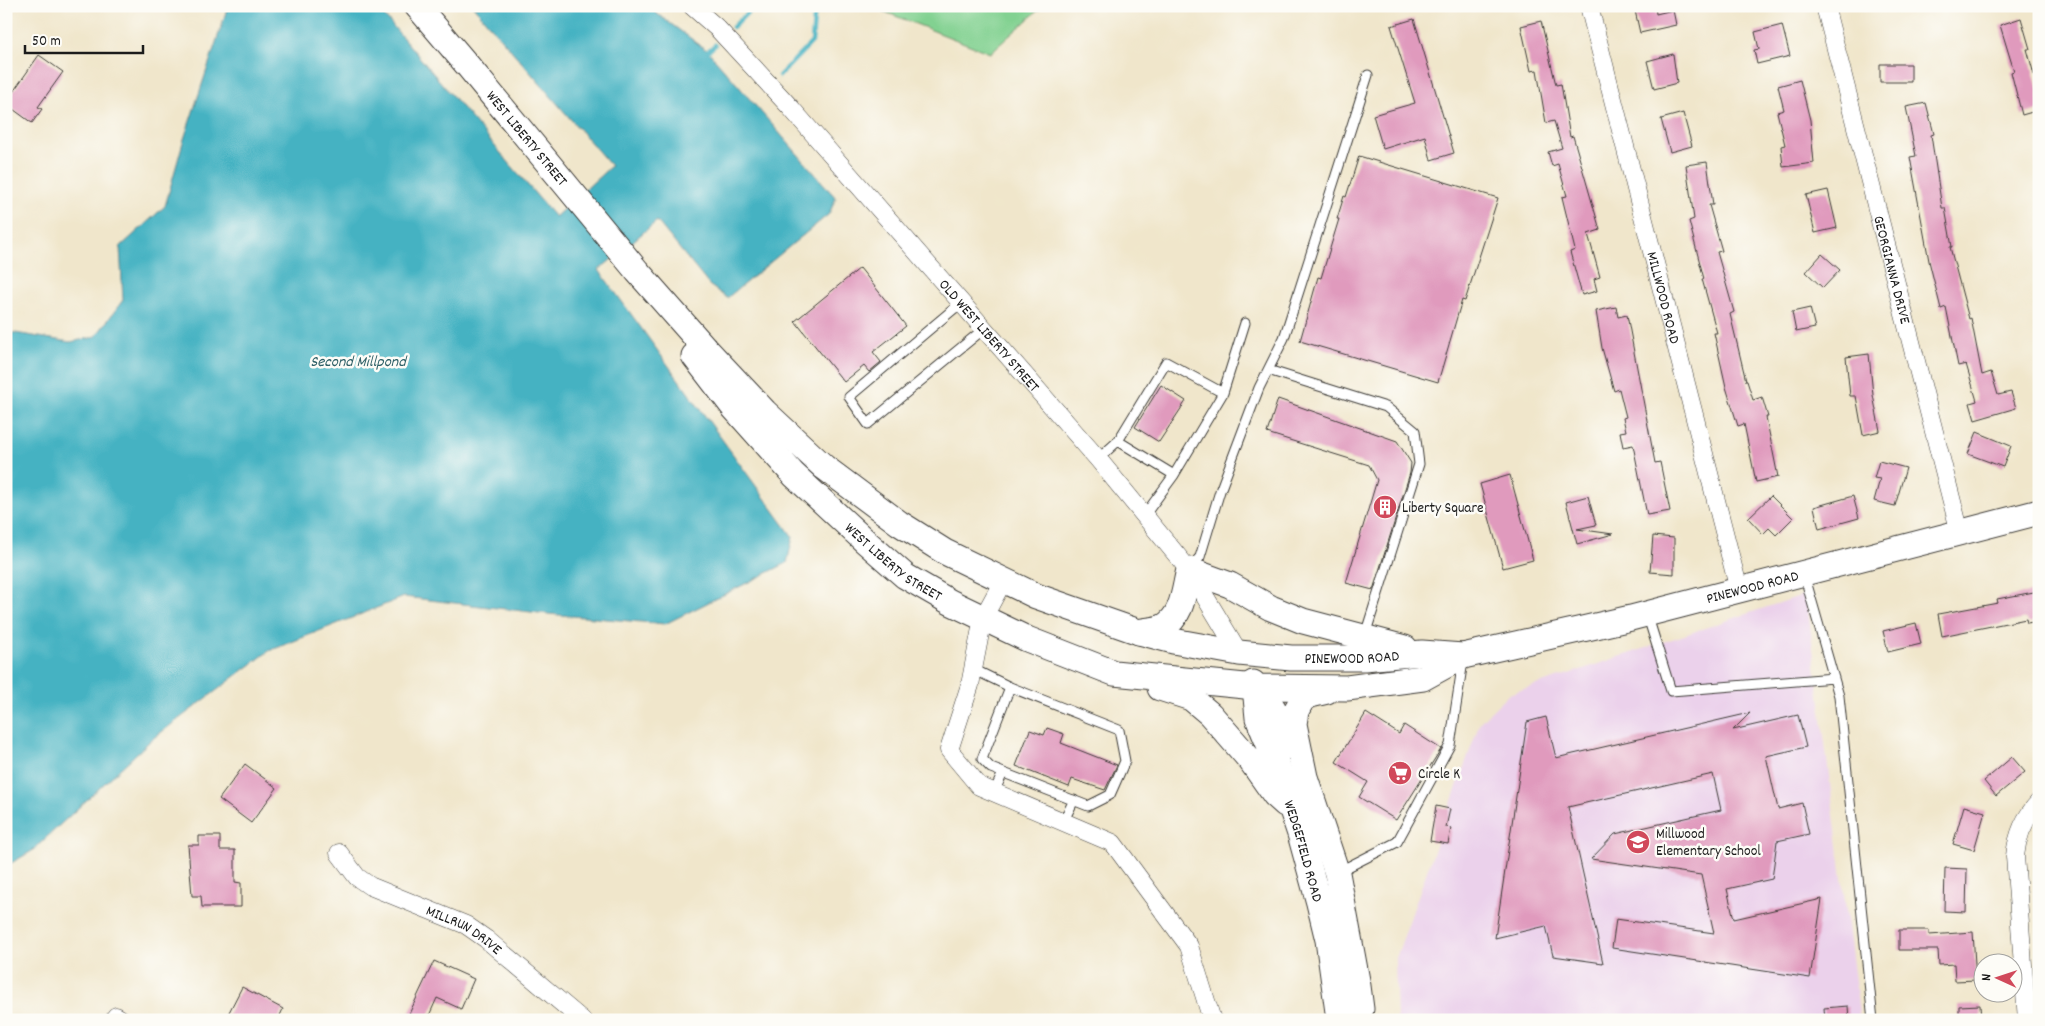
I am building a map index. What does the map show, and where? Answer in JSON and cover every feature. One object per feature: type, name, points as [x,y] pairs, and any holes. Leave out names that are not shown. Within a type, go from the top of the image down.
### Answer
[{"type":"main road","name":"WEST LIBERTY STREET","points":[[417,6],[566,183],[637,271],[704,348],[765,412],[845,485],[922,538],[1004,581],[1045,599],[1139,632],[1239,654]]},
{"type":"main road","name":"WEST LIBERTY STREET","points":[[637,271],[693,355],[761,440],[794,475],[905,576],[950,602],[1027,639],[1114,673],[1255,687]]},
{"type":"main road","name":"PINEWOOD ROAD","points":[[1255,687],[1347,688],[1423,678],[1463,656],[1647,614],[2039,512]]},
{"type":"main road","points":[[1139,632],[1163,627],[1173,618],[1182,604],[1189,570],[1230,585],[1271,608],[1304,621],[1422,653]]},
{"type":"main road","name":"PINEWOOD ROAD","points":[[1239,654],[1291,658],[1364,658],[1422,653],[1463,656]]},
{"type":"main road","name":"OLD WEST LIBERTY STREET","points":[[1239,654],[1255,687]]},
{"type":"main road","points":[[1114,673],[1191,698],[1226,731],[1251,760],[1275,795],[1292,810]]},
{"type":"main road","points":[[1255,687],[1273,708],[1305,777]]},
{"type":"main road","name":"WEDGEFIELD ROAD","points":[[1255,687],[1258,718],[1275,759],[1312,873],[1328,940],[1338,1012],[1342,1020]]},
{"type":"main road","points":[[1305,777],[1294,724],[1296,711],[1302,700],[1310,695],[1347,688]]},
{"type":"main road","name":"WEDGEFIELD ROAD","points":[[1305,777],[1337,873],[1358,986],[1361,1009],[1357,1020]]},
{"type":"street","name":"OLD WEST LIBERTY STREET","points":[[692,6],[717,28],[790,107],[1098,459],[1189,570],[1239,654]]},
{"type":"street","name":"MILLWOOD ROAD","points":[[1589,6],[1739,590]]},
{"type":"street","name":"GEORGIANNA DRIVE","points":[[1825,6],[1960,533]]},
{"type":"street","points":[[1004,581],[983,618],[970,685],[949,750],[979,786],[1113,843],[1189,946],[1212,1020]]},
{"type":"street","points":[[2027,1020],[2015,856],[2019,834],[2032,809],[2039,802]]},
{"type":"street","name":"MILLRUN DRIVE","points":[[338,853],[357,877],[370,886],[466,925],[486,939],[582,1020]]},
{"type":"lane","points":[[1189,570],[1200,557],[1220,491],[1259,388],[1284,338],[1368,75]]},
{"type":"lane","points":[[962,302],[849,397],[868,424],[984,328]]},
{"type":"lane","points":[[1144,516],[1174,475],[1223,393],[1245,324]]},
{"type":"lane","points":[[1098,459],[1118,441],[1166,362],[1223,393]]},
{"type":"lane","points":[[1268,370],[1386,407],[1415,431],[1419,464],[1364,638]]},
{"type":"lane","points":[[1118,441],[1174,475]]},
{"type":"lane","points":[[1804,573],[1839,696],[1873,1020]]},
{"type":"lane","points":[[1647,614],[1670,691],[1834,678]]},
{"type":"lane","points":[[1337,873],[1397,842],[1450,744],[1463,656]]},
{"type":"lane","points":[[973,670],[1119,730],[1124,761],[1110,795],[1088,806],[991,768],[982,759],[1010,686]]},
{"type":"lane","points":[[994,792],[1003,773]]},
{"type":"lane","points":[[1063,822],[1074,800]]},
{"type":"shaded area","name":"Millwood Elementary School","points":[[1806,594],[1860,1020],[1397,1020],[1395,961],[1480,722],[1509,694]]},
{"type":"green space","points":[[870,6],[1043,6],[990,53]]},
{"type":"water","name":"Second Millpond","points":[[228,6],[376,6],[555,217],[611,166],[473,6],[645,6],[708,51],[836,198],[829,214],[727,298],[709,285],[657,221],[599,270],[793,537],[787,563],[665,624],[548,614],[404,597],[269,651],[151,740],[32,851],[6,866],[6,333],[70,342],[95,337],[123,300],[120,247],[165,206],[183,142]]},
{"type":"building","points":[[1634,6],[1655,6],[1656,14],[1673,10],[1676,25],[1640,33]]},
{"type":"building","points":[[2021,18],[2030,49],[2027,49],[2039,93],[2039,110],[2022,115],[2011,72],[2014,71],[2000,25]]},
{"type":"building","points":[[1414,19],[1454,153],[1431,160],[1425,136],[1383,149],[1373,115],[1415,103],[1391,26]]},
{"type":"building","points":[[1541,21],[1556,85],[1561,84],[1570,137],[1573,136],[1600,230],[1588,234],[1600,277],[1594,279],[1597,291],[1582,295],[1570,252],[1575,250],[1562,197],[1567,196],[1558,164],[1552,166],[1548,152],[1562,148],[1554,121],[1546,123],[1537,70],[1531,71],[1521,26]]},
{"type":"building","points":[[1782,25],[1790,56],[1757,64],[1754,50],[1759,49],[1755,32]]},
{"type":"building","points":[[1673,54],[1677,83],[1654,89],[1647,61]]},
{"type":"building","points":[[39,55],[63,72],[38,107],[42,109],[32,123],[6,104],[6,102]]},
{"type":"building","points":[[1880,64],[1911,64],[1911,82],[1880,82]]},
{"type":"building","points":[[1800,80],[1810,120],[1814,163],[1783,167],[1781,146],[1785,145],[1777,112],[1784,110],[1778,86]]},
{"type":"building","points":[[1926,103],[1934,134],[1931,135],[1942,208],[1945,208],[1952,247],[1950,247],[1969,319],[1971,318],[1982,375],[1991,372],[1998,395],[2011,392],[2016,408],[1975,420],[1970,403],[1977,401],[1966,364],[1958,366],[1946,307],[1941,309],[1929,261],[1910,157],[1916,156],[1906,107]]},
{"type":"building","points":[[1683,113],[1692,146],[1670,152],[1661,119]]},
{"type":"building","points":[[1359,156],[1498,198],[1465,301],[1462,300],[1438,382],[1300,341],[1318,277],[1321,278],[1344,196],[1346,197]]},
{"type":"building","points":[[1707,162],[1713,205],[1709,205],[1722,251],[1717,252],[1734,312],[1730,314],[1746,381],[1753,400],[1762,397],[1768,417],[1766,417],[1778,477],[1756,482],[1744,424],[1738,426],[1726,387],[1714,333],[1717,333],[1689,221],[1694,219],[1686,165]]},
{"type":"building","points":[[1828,190],[1837,228],[1815,233],[1806,195]]},
{"type":"building","points":[[1822,254],[1840,270],[1823,288],[1806,272]]},
{"type":"building","points":[[860,268],[906,326],[873,352],[881,362],[869,372],[864,366],[844,382],[795,321]]},
{"type":"building","points":[[1616,307],[1618,317],[1627,315],[1655,463],[1660,462],[1670,511],[1647,515],[1633,445],[1623,447],[1620,432],[1626,431],[1623,418],[1626,417],[1619,389],[1614,391],[1602,348],[1596,311]]},
{"type":"building","points":[[1810,308],[1815,328],[1796,332],[1792,312]]},
{"type":"building","points":[[1869,354],[1873,395],[1880,431],[1863,435],[1856,396],[1850,396],[1846,357]]},
{"type":"building","points":[[1161,385],[1186,401],[1159,442],[1135,427]]},
{"type":"building","name":"Liberty Square","points":[[1278,399],[1397,441],[1411,463],[1410,473],[1373,590],[1346,583],[1377,480],[1369,465],[1267,433]]},
{"type":"building","points":[[1977,432],[2011,446],[2003,467],[1968,454]]},
{"type":"building","points":[[1879,461],[1906,468],[1895,506],[1874,501],[1880,479],[1874,478]]},
{"type":"building","points":[[1510,475],[1533,560],[1503,568],[1480,484]]},
{"type":"building","points":[[1588,496],[1596,525],[1577,529],[1613,534],[1577,544],[1566,502]]},
{"type":"building","points":[[1771,496],[1793,518],[1776,535],[1769,528],[1763,534],[1748,518]]},
{"type":"building","points":[[1853,496],[1859,518],[1819,529],[1814,507]]},
{"type":"building","points":[[1653,536],[1674,538],[1674,574],[1650,572]]},
{"type":"building","points":[[2039,591],[2039,621],[2027,623],[2026,619],[1942,636],[1938,614],[1998,603],[1997,599]]},
{"type":"building","points":[[1916,623],[1921,644],[1888,652],[1883,631]]},
{"type":"building","name":"Circle K","points":[[1366,713],[1399,734],[1404,725],[1441,749],[1396,820],[1359,797],[1368,782],[1336,762]]},
{"type":"building","points":[[1750,713],[1733,730],[1798,715],[1806,747],[1766,756],[1778,809],[1802,803],[1809,834],[1777,841],[1772,879],[1727,889],[1734,919],[1822,899],[1810,978],[1612,948],[1616,919],[1714,933],[1701,875],[1591,859],[1615,834],[1721,810],[1713,774],[1568,807],[1603,963],[1553,956],[1546,926],[1495,938],[1527,722],[1546,717],[1556,758]]},
{"type":"building","points":[[1047,728],[1064,734],[1061,743],[1117,765],[1105,790],[1072,779],[1069,787],[1016,766],[1030,730],[1044,735]]},
{"type":"building","points":[[2012,757],[2025,772],[1996,796],[1984,781]]},
{"type":"building","points":[[245,764],[277,788],[251,823],[219,799]]},
{"type":"building","points":[[1436,806],[1450,809],[1446,827],[1451,828],[1448,844],[1430,841]]},
{"type":"building","points":[[1964,806],[1985,812],[1974,850],[1953,844]]},
{"type":"building","points":[[199,836],[220,836],[220,850],[235,850],[235,882],[241,883],[241,907],[202,907],[201,896],[192,896],[188,845],[199,845]]},
{"type":"building","points":[[1945,868],[1967,869],[1966,912],[1944,911]]},
{"type":"building","points":[[1899,930],[1929,930],[1929,935],[1973,932],[1974,954],[1972,954],[1972,980],[1955,981],[1954,964],[1939,965],[1938,950],[1899,950]]},
{"type":"building","points":[[434,961],[474,979],[461,1009],[437,998],[427,1020],[421,1020],[409,1014]]},
{"type":"building","points":[[242,987],[283,1009],[278,1020],[225,1020]]},
{"type":"building","points":[[1980,1005],[1981,1020],[1959,1020],[1959,1006]]},
{"type":"building","points":[[1848,1006],[1849,1020],[1825,1020],[1824,1008]]},
{"type":"waterway","points":[[733,27],[754,6]]},
{"type":"waterway","points":[[779,76],[812,42],[815,6]]},
{"type":"waterway","points":[[708,51],[715,45]]},
{"type":"place","name":"Liberty Square","points":[[1385,507]]},
{"type":"place","name":"Circle K","points":[[1400,773]]},
{"type":"place","name":"Millwood Elementary School","points":[[1638,842]]}]
